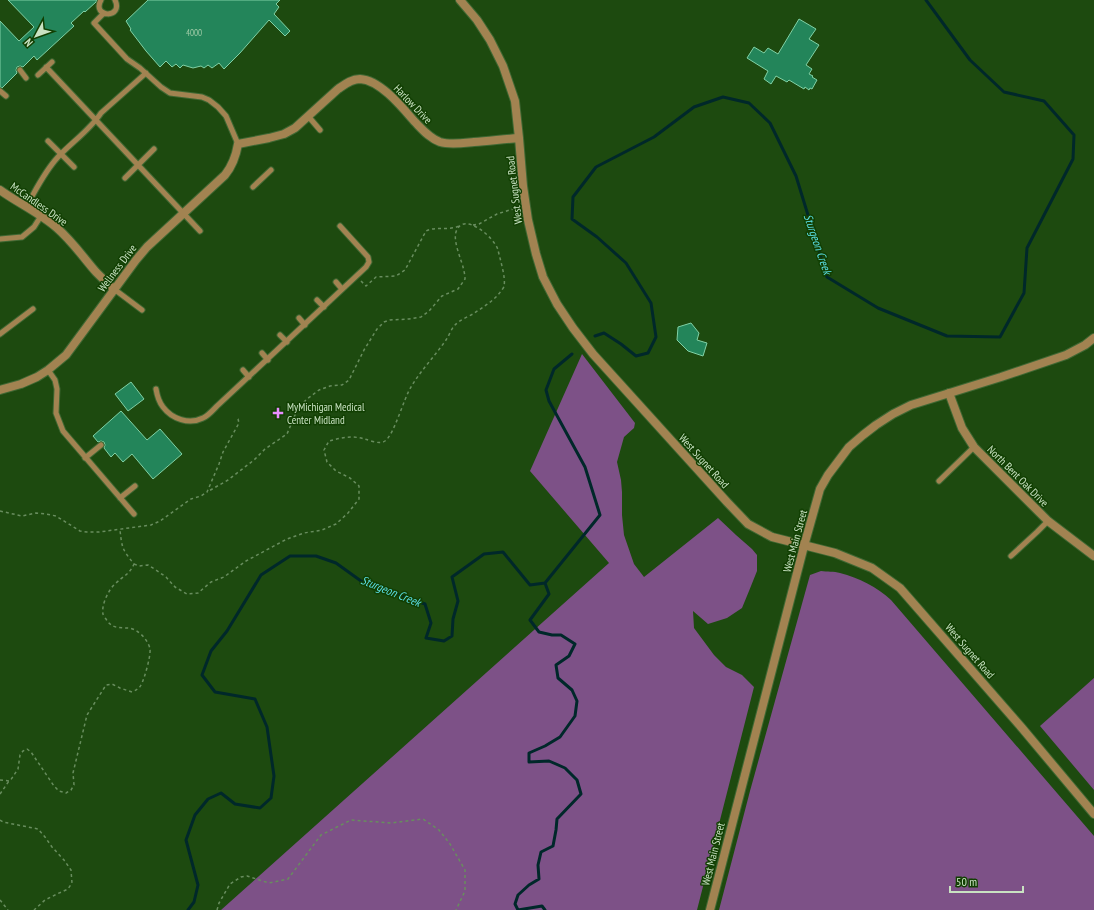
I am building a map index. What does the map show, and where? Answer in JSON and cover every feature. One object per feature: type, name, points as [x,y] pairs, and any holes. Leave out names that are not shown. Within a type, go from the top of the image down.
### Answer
[{"type":"street","name":"West Sugnet Road","points":[[460,0],[490,40],[503,66],[515,101],[528,220],[543,277],[553,297],[573,328],[593,354],[726,502],[748,524],[772,537],[835,553],[872,568],[900,588],[1022,728],[1094,814]]},
{"type":"street","name":"Harlow Drive","points":[[238,144],[284,134],[295,128],[338,89],[345,84],[360,79],[379,86],[429,136],[440,142],[465,143],[519,138]]},
{"type":"street","name":"Wellness Drive","points":[[0,390],[21,384],[37,377],[66,356],[136,260],[230,169],[237,153],[238,144]]},
{"type":"street","name":"McCandless Drive","points":[[0,190],[56,227],[114,289]]},
{"type":"street","name":"West Main Street","points":[[710,910],[804,546],[820,489],[831,470],[849,447],[862,434],[893,414],[911,405],[1066,355],[1085,345],[1094,338]]},
{"type":"street","name":"North Bent Oak Drive","points":[[949,394],[962,428],[974,447],[1048,521],[1094,556]]},
{"type":"lane","points":[[101,0],[99,6],[100,9],[104,13],[109,14],[114,12],[116,6],[115,0]]},
{"type":"lane","points":[[104,13],[94,23],[127,59],[170,93],[202,97],[209,100],[226,116],[238,144]]},
{"type":"lane","points":[[38,74],[52,62]]},
{"type":"lane","points":[[46,67],[200,231]]},
{"type":"lane","points":[[20,70],[26,78]]},
{"type":"lane","points":[[26,207],[45,173],[61,154],[96,121],[101,113],[146,73]]},
{"type":"lane","points":[[0,91],[6,96]]},
{"type":"lane","points":[[308,116],[320,130]]},
{"type":"lane","points":[[48,141],[74,167]]},
{"type":"lane","points":[[125,178],[154,149]]},
{"type":"lane","points":[[253,187],[271,170]]},
{"type":"lane","points":[[0,239],[22,237],[34,227],[41,216]]},
{"type":"lane","points":[[156,389],[162,406],[179,420],[192,422],[203,418],[268,360],[366,267],[369,262],[368,257],[340,226]]},
{"type":"lane","points":[[336,282],[342,289]]},
{"type":"lane","points":[[114,289],[142,310]]},
{"type":"lane","points":[[317,300],[324,307]]},
{"type":"lane","points":[[0,334],[33,309]]},
{"type":"lane","points":[[299,318],[305,325]]},
{"type":"lane","points":[[280,335],[287,342]]},
{"type":"lane","points":[[262,353],[268,360]]},
{"type":"lane","points":[[48,370],[55,380],[57,389],[56,413],[63,431],[134,514]]},
{"type":"lane","points":[[243,370],[249,377]]},
{"type":"lane","points":[[85,458],[101,445]]},
{"type":"lane","points":[[939,481],[974,447]]},
{"type":"lane","points":[[120,498],[135,486]]},
{"type":"lane","points":[[1011,556],[1048,521]]},
{"type":"path","points":[[473,225],[479,224],[497,214],[513,209]]},
{"type":"path","points":[[120,530],[124,552],[134,564],[139,566],[148,565],[166,577],[175,587],[186,594],[198,593],[211,582],[224,577],[246,561],[287,539],[304,533],[322,530],[336,524],[348,513],[359,498],[358,486],[350,478],[336,472],[327,462],[324,450],[329,442],[342,437],[358,437],[378,443],[385,441],[390,434],[411,387],[446,340],[453,326],[488,303],[498,295],[504,286],[503,272],[497,247],[478,227],[467,224],[453,228],[432,228],[426,231],[405,270],[396,276],[376,278],[366,286],[361,281]]},
{"type":"path","points":[[0,511],[22,516],[36,513],[56,516],[80,531],[86,532],[120,530],[151,525],[160,521],[191,499],[201,496],[228,480],[254,460],[265,449],[287,434],[298,408],[307,399],[319,390],[342,384],[349,380],[376,329],[384,322],[390,320],[408,320],[421,317],[429,312],[442,296],[458,289],[465,279],[456,240],[456,232],[460,226]]},
{"type":"path","points":[[208,492],[223,452],[239,423],[236,417]]},
{"type":"path","points":[[0,794],[18,769],[20,755],[27,749],[31,752],[59,791],[66,793],[71,790],[74,785],[74,773],[87,716],[106,685],[112,684],[132,692],[137,690],[142,684],[148,664],[150,649],[147,642],[137,631],[129,628],[114,628],[102,615],[103,604],[111,590],[115,584],[131,571],[134,564]]},
{"type":"path","points":[[0,780],[10,781]]},
{"type":"path","points":[[217,910],[230,884],[241,877],[247,876],[269,883],[288,878],[321,835],[351,820],[391,823],[423,819],[439,830],[450,844],[465,870],[465,891],[456,910]]},
{"type":"path","points":[[0,820],[3,822],[38,829],[71,870],[72,883],[68,889],[45,900],[34,910]]},
{"type":"path","points":[[0,900],[8,910]]},
{"type":"shaded area","points":[[582,354],[635,423],[634,428],[624,437],[617,462],[621,480],[624,535],[634,564],[644,577],[718,518],[757,555],[757,571],[742,608],[727,618],[708,624],[693,611],[694,628],[714,655],[726,667],[742,675],[754,687],[697,910],[221,910],[609,563],[530,471]]},
{"type":"shaded area","points":[[821,571],[838,572],[874,587],[886,595],[1094,836],[1094,910],[719,910],[750,791],[810,575]]},
{"type":"shaded area","points":[[1094,678],[1094,790],[1040,726]]},
{"type":"building","points":[[8,0],[97,0],[71,23],[74,26],[37,60],[34,56],[23,67],[17,67],[17,73],[2,88],[0,87],[0,21],[19,41],[34,27]]},
{"type":"building","points":[[148,0],[280,0],[276,4],[279,7],[274,14],[290,31],[285,36],[269,20],[224,69],[219,63],[212,68],[208,65],[204,68],[201,66],[193,68],[183,65],[180,68],[176,64],[172,67],[166,61],[160,67],[130,30],[131,29],[126,21]]},
{"type":"building","points":[[799,19],[816,29],[809,39],[819,45],[806,65],[812,69],[809,74],[817,80],[812,89],[810,88],[809,90],[805,87],[804,89],[789,80],[787,82],[776,76],[771,84],[764,79],[768,71],[747,58],[754,47],[764,53],[768,48],[778,54]]},
{"type":"building","points":[[691,323],[699,333],[697,340],[707,343],[703,356],[688,351],[677,340],[678,327]]},
{"type":"building","points":[[131,382],[144,399],[128,411],[115,394]]},
{"type":"building","points":[[121,411],[147,440],[160,429],[182,454],[153,479],[132,454],[123,462],[115,453],[111,457],[104,448],[104,442],[98,442],[93,436]]},
{"type":"waterway","name":"Sturgeon Creek","points":[[595,336],[604,333],[636,356],[648,353],[656,337],[651,303],[626,263],[597,237],[572,219],[573,197],[596,167],[654,137],[694,107],[723,97],[749,103],[770,123],[796,176],[827,277],[878,308],[947,336],[1000,337],[1024,293],[1027,248],[1073,159],[1074,135],[1044,101],[1004,92],[970,60],[926,0]]},
{"type":"waterway","name":"Sturgeon Creek","points":[[188,910],[194,902],[198,885],[186,840],[195,815],[208,799],[221,793],[235,804],[260,808],[271,798],[274,776],[267,727],[255,699],[215,692],[202,675],[211,651],[227,631],[261,575],[290,556],[316,556],[336,563],[361,581],[425,604],[431,623],[426,638],[444,641],[452,636],[453,619],[458,601],[452,577],[484,554],[503,552],[530,585],[545,583],[600,515],[585,467],[549,401],[546,390],[554,369],[572,354]]},
{"type":"waterway","points":[[545,583],[549,594],[530,620],[539,632],[552,635],[561,635],[575,644],[569,656],[556,665],[558,678],[572,690],[577,701],[575,716],[560,737],[529,753],[529,762],[549,761],[565,768],[577,780],[581,794],[557,819],[553,846],[541,852],[538,865],[539,879],[529,885],[518,895],[515,904],[518,910],[542,906],[545,910]]},
{"type":"place","name":"MyMichigan Medical Center Midland","points":[[278,413]]}]
